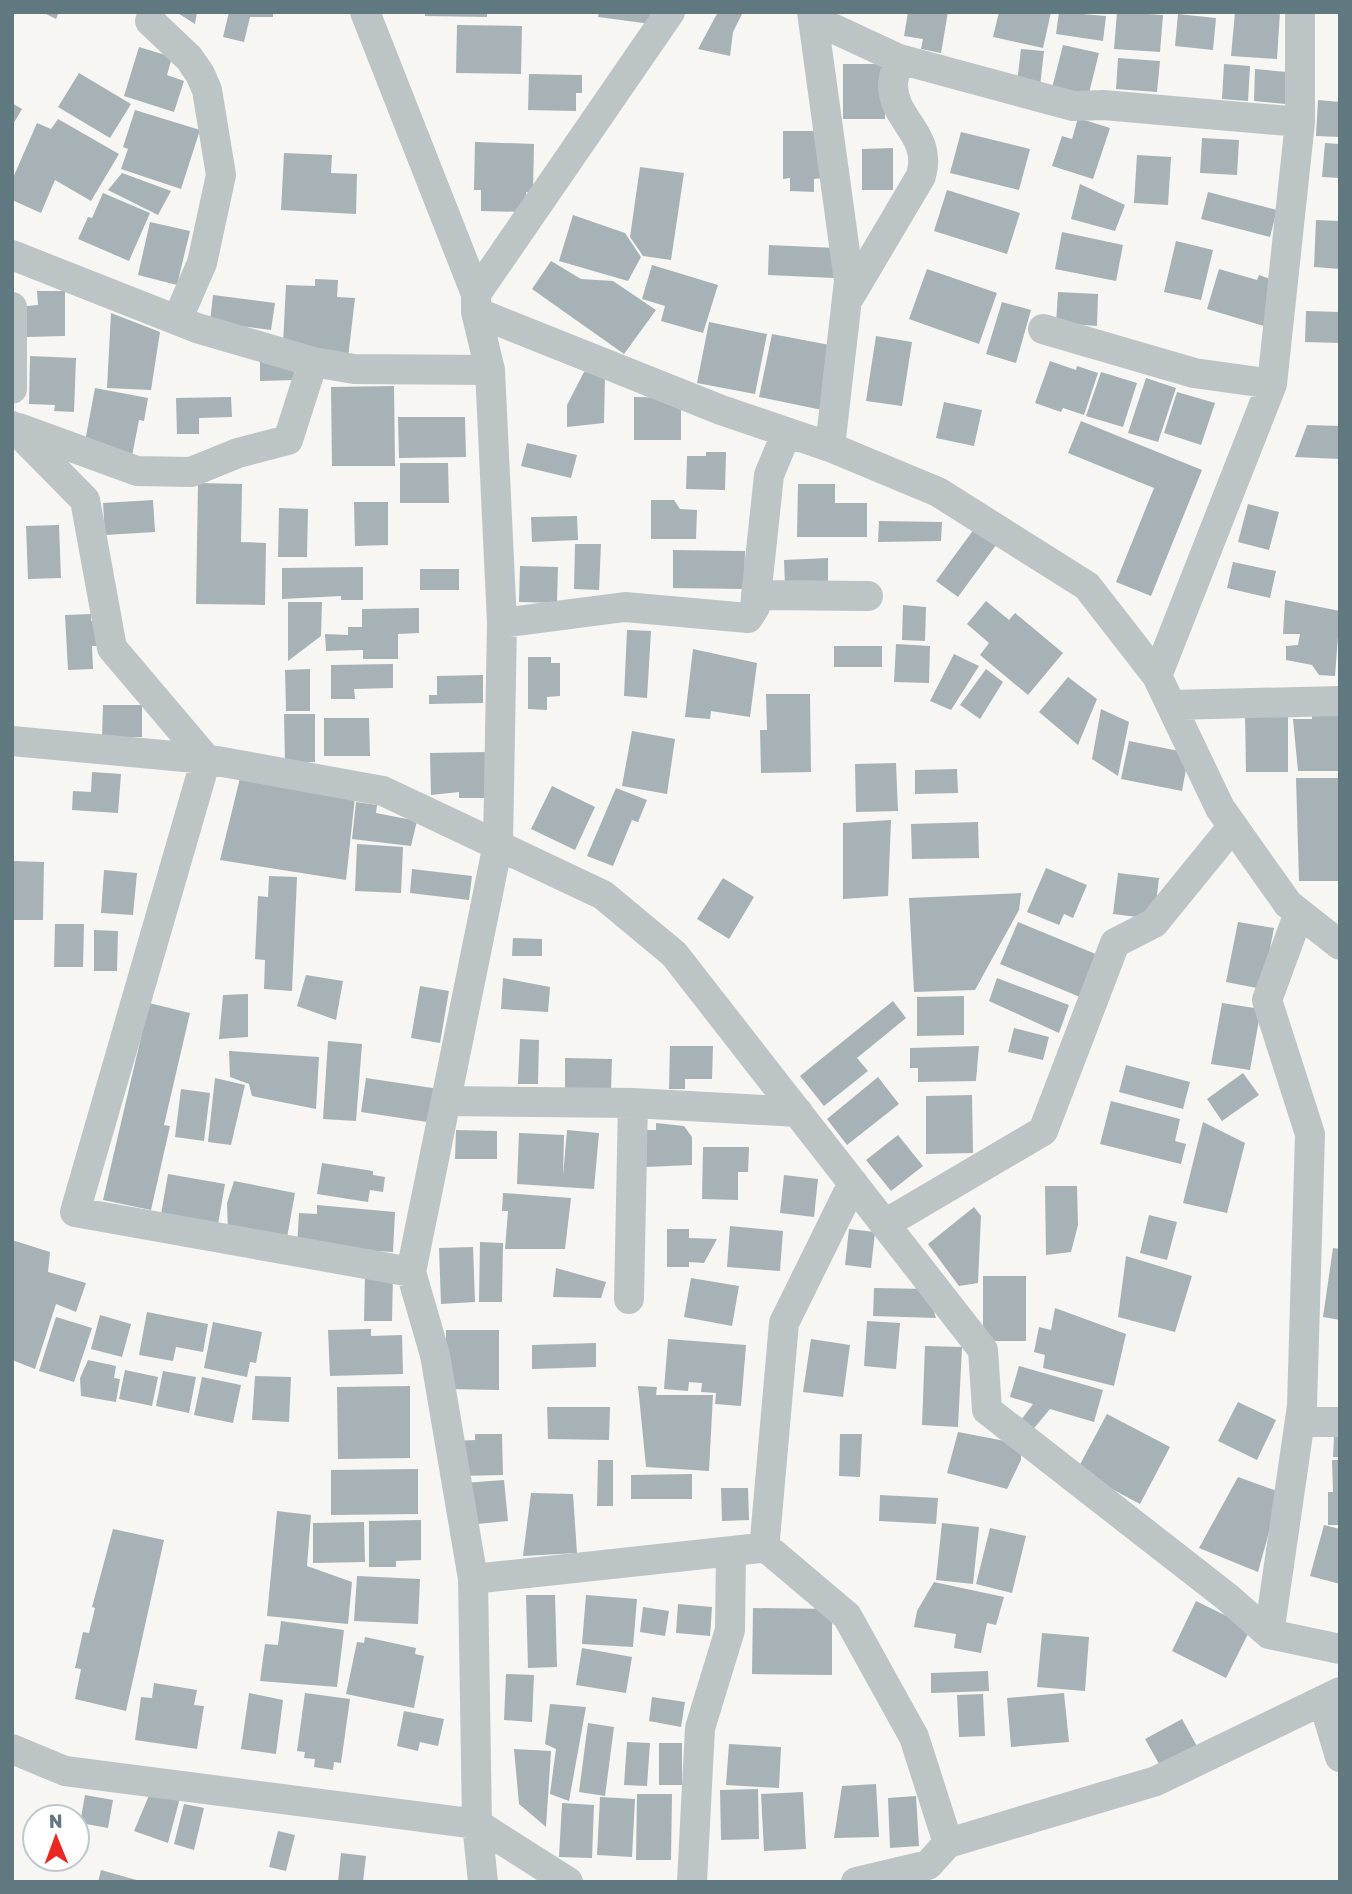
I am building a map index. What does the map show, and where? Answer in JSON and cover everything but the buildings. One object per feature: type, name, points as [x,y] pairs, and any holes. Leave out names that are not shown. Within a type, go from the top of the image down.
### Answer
[{"type":"street","points":[[365,12],[476,303],[490,370],[502,623],[498,844],[411,1272],[435,1355],[473,1579],[477,1824],[483,1882]]},
{"type":"street","points":[[476,303],[670,12]]},
{"type":"street","points":[[1157,676],[1272,384],[1300,122],[1300,12]]},
{"type":"street","points":[[813,16],[899,59],[1073,106],[1103,105],[1300,122]]},
{"type":"street","points":[[813,16],[850,296],[830,447]]},
{"type":"street","points":[[150,21],[189,58],[200,74],[207,90],[221,175],[202,263],[178,318]]},
{"type":"street","points":[[850,296],[921,176],[925,164],[921,144],[892,85],[899,59]]},
{"type":"street","points":[[12,255],[178,318],[197,328],[313,362],[354,369],[490,370]]},
{"type":"street","points":[[476,303],[786,434],[830,447],[938,492],[1087,586],[1157,676],[1220,808],[1280,894],[1299,913],[1340,945]]},
{"type":"street","points":[[12,307],[12,389]]},
{"type":"street","points":[[1043,329],[1194,373],[1272,384]]},
{"type":"street","points":[[12,426],[137,471],[191,472],[238,453],[288,440],[313,362]]},
{"type":"street","points":[[12,426],[85,500],[112,648],[206,759]]},
{"type":"street","points":[[502,623],[636,607],[741,620],[753,613],[769,475],[786,434]]},
{"type":"street","points":[[756,595],[868,596]]},
{"type":"street","points":[[1171,705],[1340,701]]},
{"type":"street","points":[[12,741],[206,759],[383,791],[603,895],[674,954],[983,1350],[987,1410],[1227,1597],[1269,1634],[1340,1649]]},
{"type":"street","points":[[206,759],[75,1212],[411,1272]]},
{"type":"street","points":[[885,1224],[1043,1132],[1115,943],[1154,923],[1233,826]]},
{"type":"street","points":[[1269,1634],[1300,1422],[1310,1127],[1267,1000],[1299,913]]},
{"type":"street","points":[[446,1101],[633,1103],[798,1112]]},
{"type":"street","points":[[629,1299],[633,1103]]},
{"type":"street","points":[[473,1579],[756,1550],[763,1545],[785,1323],[853,1183]]},
{"type":"street","points":[[1300,1422],[1340,1422]]},
{"type":"street","points":[[763,1545],[847,1616],[911,1729],[948,1843]]},
{"type":"street","points":[[692,1882],[700,1728],[730,1630],[730,1553]]},
{"type":"street","points":[[856,1882],[927,1873],[948,1843],[1156,1781],[1331,1696],[1340,1757]]},
{"type":"street","points":[[12,1749],[65,1771],[477,1824],[568,1882]]}]
